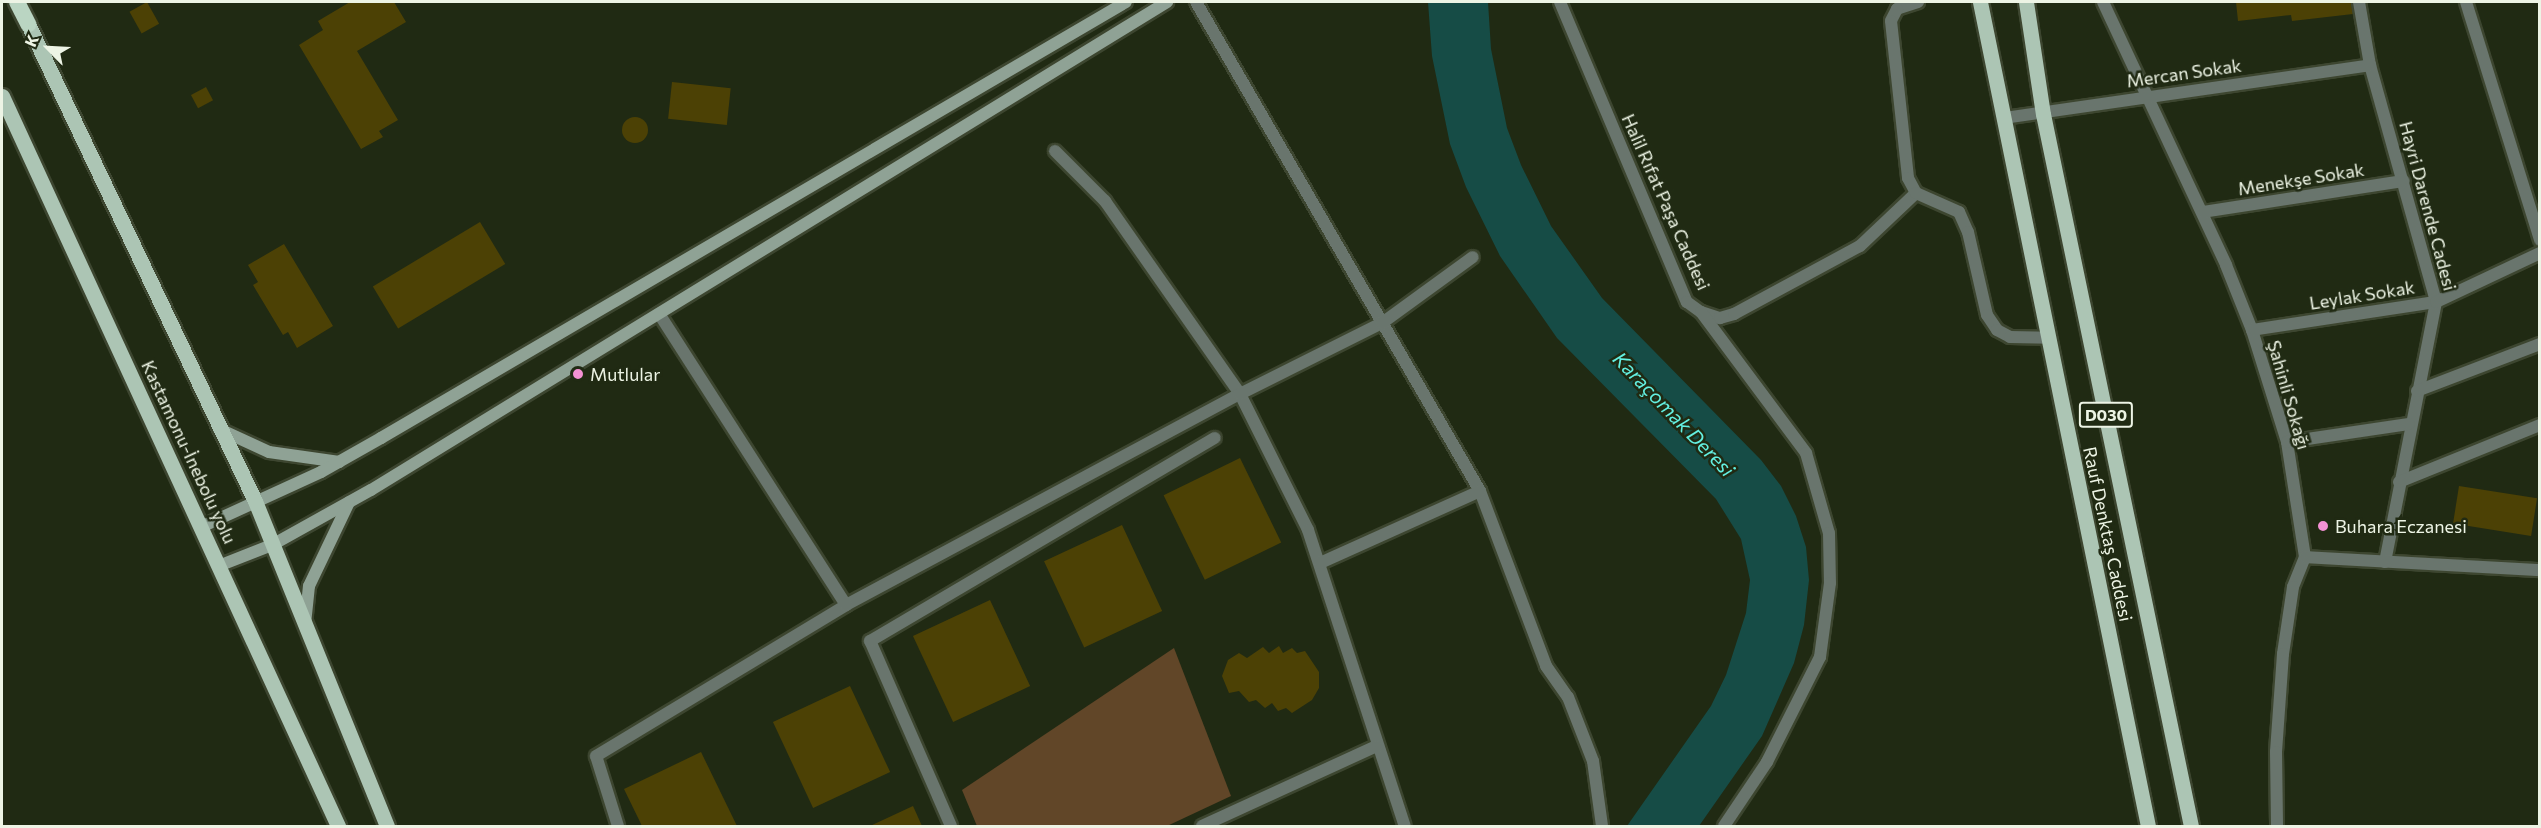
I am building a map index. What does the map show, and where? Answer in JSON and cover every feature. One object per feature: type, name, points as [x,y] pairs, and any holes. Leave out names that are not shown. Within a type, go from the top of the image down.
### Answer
[{"type":"highway","points":[[18,2],[28,24]]},
{"type":"main road","points":[[201,526],[339,462],[1126,2]]},
{"type":"main road","points":[[220,565],[272,545],[349,502],[1167,2]]},
{"type":"main road","name":"Rauf Denktaş Caddesi","points":[[1980,2],[2148,826]]},
{"type":"main road","name":"Rauf Denktaş Caddesi","points":[[2026,2],[2043,114],[2191,826]]},
{"type":"main road","points":[[28,24],[255,501],[387,826]]},
{"type":"main road","name":"Kastamonu-İnebolu yolu","points":[[2,96],[220,565],[338,826]]},
{"type":"main road","points":[[219,429],[269,452],[339,462]]},
{"type":"main road","points":[[304,625],[309,586],[349,502]]},
{"type":"street","points":[[1196,2],[1480,491],[1546,666],[1568,697],[1593,761],[1602,826]]},
{"type":"street","name":"Halil Rıfat Paşa Caddesi","points":[[1560,2],[1687,302],[1701,312],[1720,318],[1734,314],[1860,246],[1916,193]]},
{"type":"street","points":[[1918,2],[1897,9],[1891,21],[1908,178],[1916,193],[1959,212],[1968,232],[1988,315],[1997,330],[2010,338],[2049,338]]},
{"type":"street","name":"Şahinli Sokağı","points":[[2103,2],[2203,212],[2252,330],[2287,442],[2305,557]]},
{"type":"street","name":"Hayri Darende Cadesi","points":[[2359,2],[2370,65],[2404,180],[2436,302],[2409,423],[2385,562]]},
{"type":"street","points":[[2466,2],[2540,240]]},
{"type":"street","name":"Mercan Sokak","points":[[2004,118],[2370,65]]},
{"type":"street","points":[[1054,151],[1105,201],[1240,394],[1308,530],[1405,826]]},
{"type":"street","name":"Menekşe Sokak","points":[[2203,212],[2404,180]]},
{"type":"street","name":"Leylak Sokak","points":[[2252,330],[2436,302],[2540,253]]},
{"type":"street","points":[[618,826],[596,756],[846,605],[1240,394],[1382,323],[1473,257]]},
{"type":"street","points":[[1701,312],[1806,453],[1829,533],[1830,583],[1820,657],[1767,762],[1724,826]]},
{"type":"street","points":[[659,314],[846,605]]},
{"type":"street","points":[[2416,391],[2540,344]]},
{"type":"street","points":[[2287,442],[2409,423]]},
{"type":"street","points":[[2399,482],[2540,425]]},
{"type":"street","points":[[951,826],[870,641],[1215,438]]},
{"type":"street","points":[[1320,563],[1480,491]]},
{"type":"street","points":[[2277,826],[2276,752],[2283,654],[2293,587],[2305,557],[2540,570]]},
{"type":"street","points":[[1202,826],[1377,746]]},
{"type":"shaded area","points":[[1174,648],[1231,796],[1167,826],[977,826],[962,790]]},
{"type":"water","name":"Karaçomak Deresi","points":[[1428,2],[1488,2],[1491,49],[1507,128],[1521,165],[1551,226],[1602,298],[1761,460],[1781,486],[1796,516],[1806,547],[1809,580],[1804,625],[1794,663],[1762,736],[1699,826],[1627,826],[1711,706],[1726,675],[1746,613],[1750,580],[1741,539],[1716,499],[1557,338],[1500,256],[1466,187],[1450,144],[1432,56]]},
{"type":"building","points":[[147,2],[159,24],[142,34],[130,12]]},
{"type":"building","points":[[350,2],[394,2],[406,22],[357,51],[398,120],[379,131],[383,137],[361,149],[299,45],[323,30],[318,21]]},
{"type":"building","points":[[2236,2],[2351,2],[2353,14],[2292,21],[2291,15],[2238,21]]},
{"type":"building","points":[[672,82],[731,88],[727,125],[668,119]]},
{"type":"building","points":[[206,87],[213,100],[198,108],[191,95]]},
{"type":"building","points":[[635,117],[644,121],[648,130],[644,139],[635,143],[626,139],[622,130],[626,121]]},
{"type":"building","points":[[480,222],[505,264],[398,328],[373,286]]},
{"type":"building","points":[[284,244],[333,326],[297,348],[288,332],[283,335],[253,285],[258,282],[248,265]]},
{"type":"building","points":[[1240,458],[1281,542],[1205,580],[1164,495]]},
{"type":"building","points":[[2459,486],[2537,498],[2531,536],[2453,524]]},
{"type":"building","points":[[1122,525],[1162,611],[1084,647],[1044,561]]},
{"type":"building","points":[[990,600],[1030,686],[953,722],[913,636]]},
{"type":"building","points":[[1279,646],[1283,653],[1292,648],[1297,653],[1305,651],[1319,672],[1319,688],[1312,700],[1292,713],[1286,708],[1278,711],[1272,703],[1265,708],[1256,700],[1249,702],[1239,691],[1229,693],[1222,676],[1228,660],[1239,653],[1247,658],[1263,647],[1269,653]]},
{"type":"building","points":[[850,686],[890,772],[813,808],[773,722]]},
{"type":"building","points":[[701,752],[737,826],[642,826],[624,789]]},
{"type":"building","points":[[913,806],[922,826],[870,826]]},
{"type":"place","name":"Mutlular","points":[[578,374]]},
{"type":"place","name":"Buhara Eczanesi","points":[[2323,526]]}]
